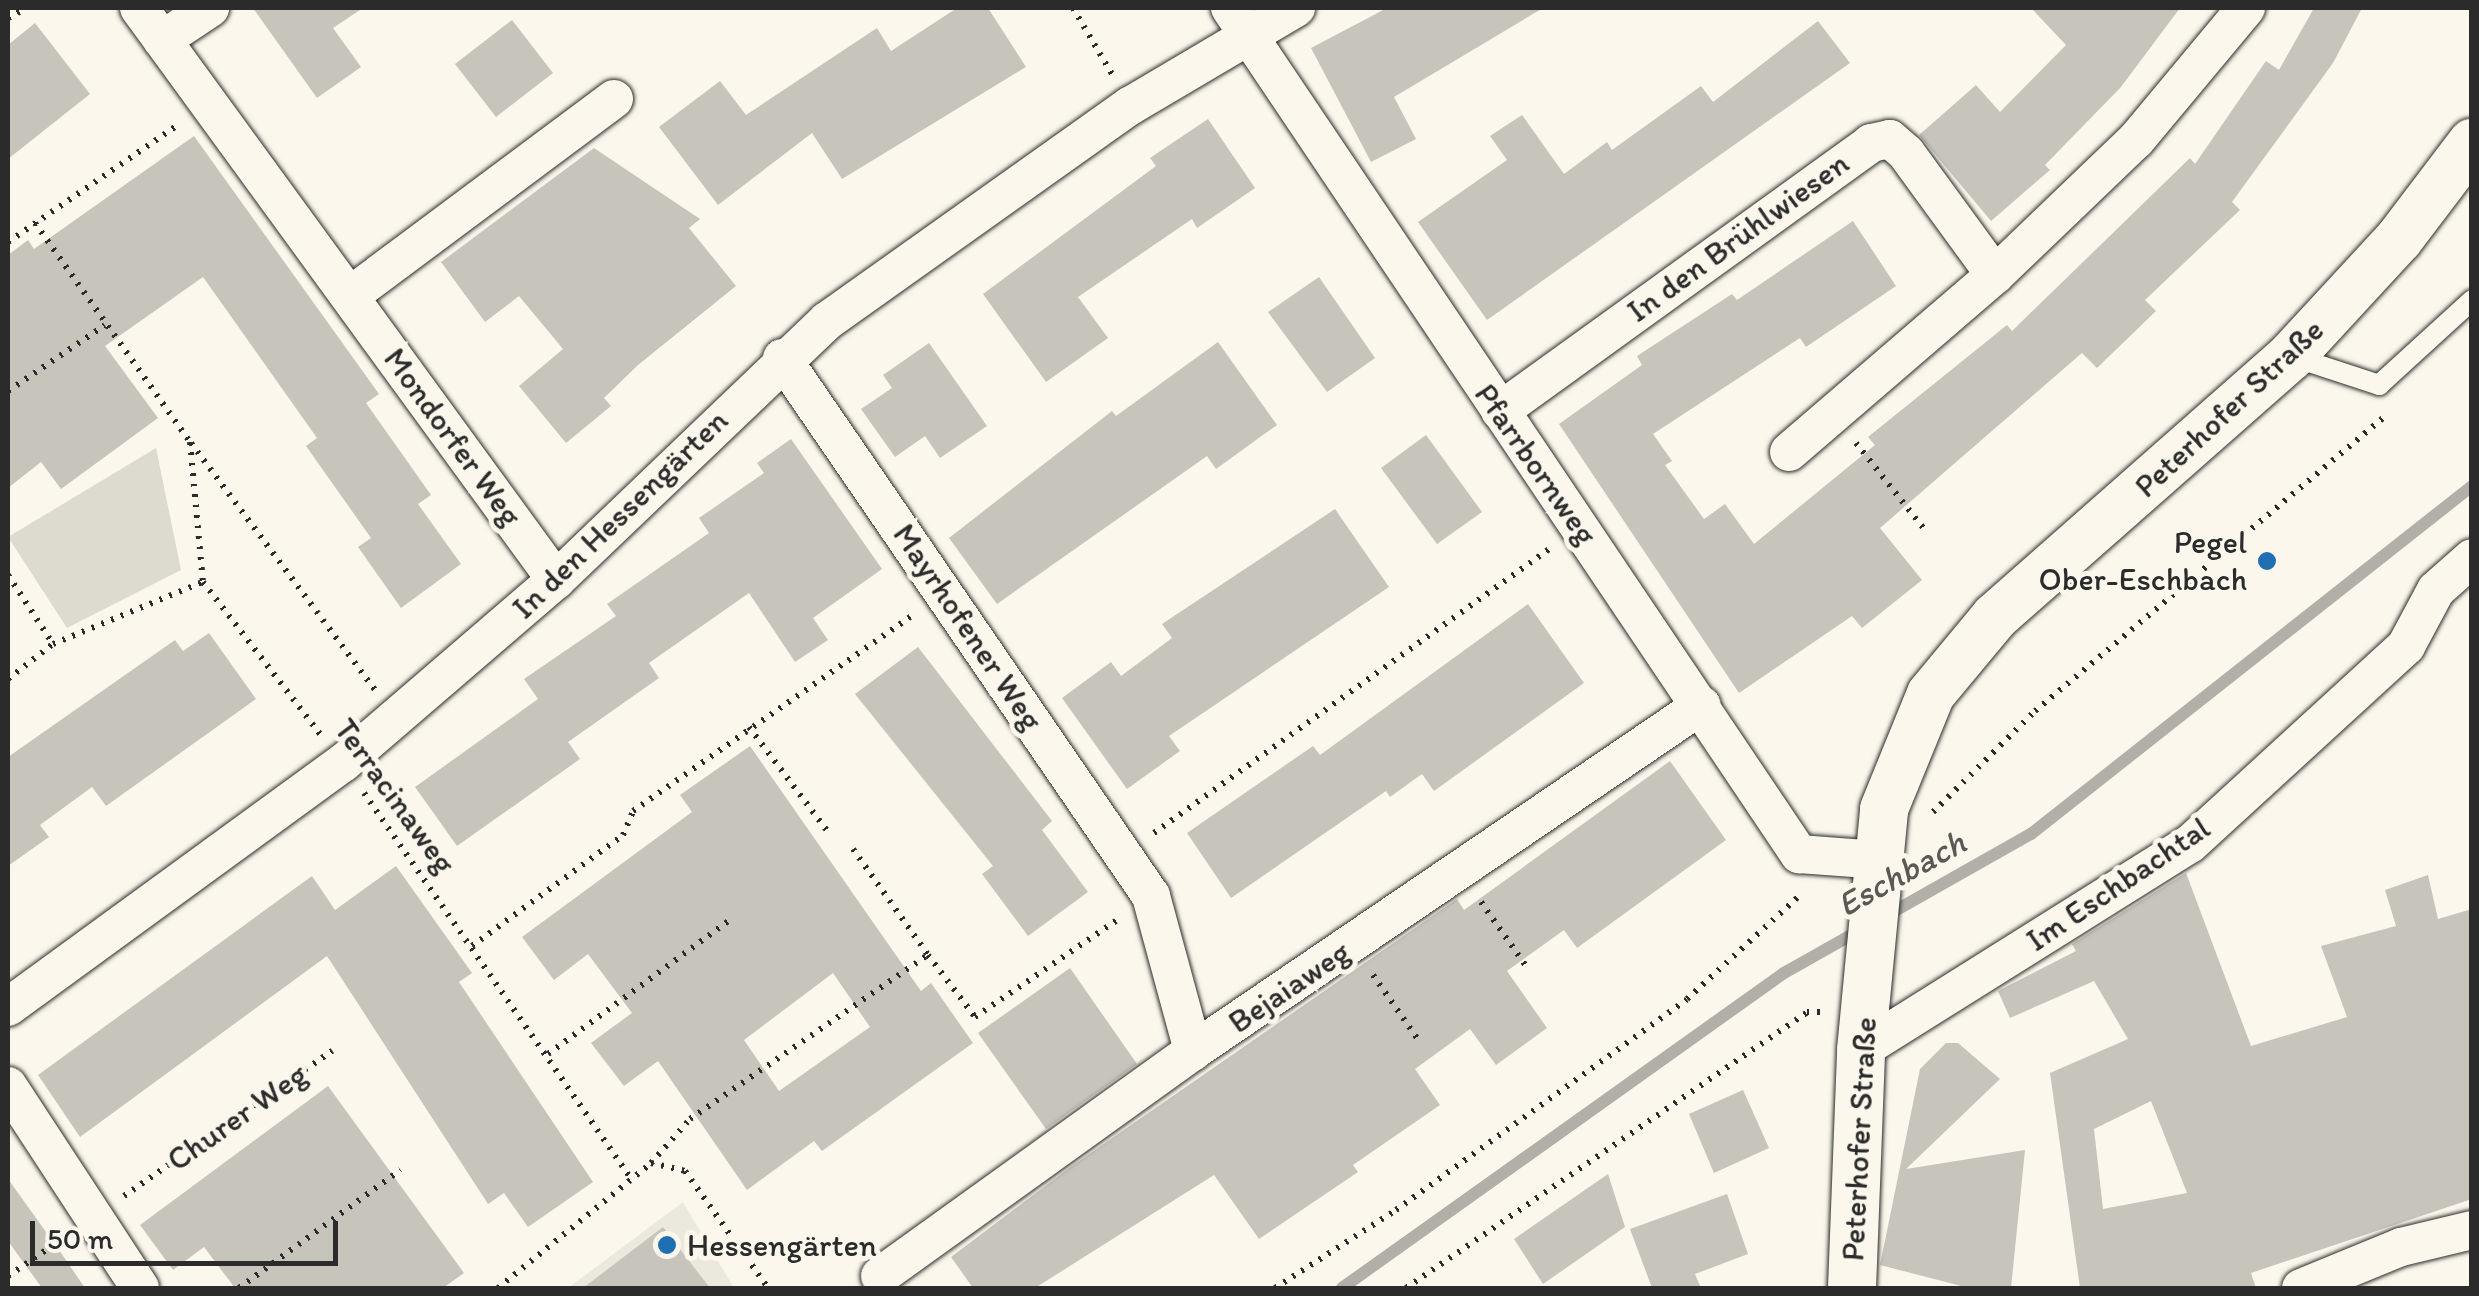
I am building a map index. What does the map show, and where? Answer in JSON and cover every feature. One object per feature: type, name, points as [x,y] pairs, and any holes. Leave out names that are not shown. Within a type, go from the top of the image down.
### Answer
[{"type":"street","name":"Mondorfer Weg","points":[[139,8],[556,580]]},
{"type":"street","points":[[162,40],[210,8]]},
{"type":"street","name":"In den Hessengärten","points":[[8,1007],[343,763],[556,580],[782,358],[1130,106],[1237,22],[1296,8]]},
{"type":"street","points":[[1789,452],[1995,274],[2136,140],[2246,8]]},
{"type":"street","name":"Pfarrbornweg","points":[[1237,22],[1702,705],[1799,854],[1875,882]]},
{"type":"street","points":[[351,295],[614,99]]},
{"type":"street","name":"In den Brühlwiesen","points":[[1500,410],[1872,143],[1890,138],[1906,153],[1995,274]]},
{"type":"street","name":"Peterhofer Straße","points":[[1852,1288],[1863,1031],[1875,882],[1894,771],[1955,659],[2291,356],[2399,239],[2472,143]]},
{"type":"street","name":"Mayrhofener Weg","points":[[782,358],[1152,896],[1193,1051]]},
{"type":"street","name":"Im Eschbachtal","points":[[1863,1031],[2190,844],[2406,646],[2436,590],[2472,558]]},
{"type":"street","name":"Bejaiaweg","points":[[880,1276],[1193,1051],[1702,705]]},
{"type":"street","points":[[8,1086],[140,1288]]},
{"type":"street","points":[[2301,1288],[2400,1246],[2472,1230]]},
{"type":"lane","points":[[2291,356],[2379,385],[2472,300]]},
{"type":"path","points":[[8,18],[27,8]]},
{"type":"path","points":[[1073,8],[1130,106]]},
{"type":"path","points":[[8,242],[210,102]]},
{"type":"path","points":[[34,223],[190,442],[396,718]]},
{"type":"path","points":[[8,392],[105,325]]},
{"type":"path","points":[[1875,882],[2035,711],[2399,404]]},
{"type":"path","points":[[1833,414],[1925,530]]},
{"type":"path","points":[[8,680],[53,644],[204,582],[190,442]]},
{"type":"path","points":[[1123,855],[1580,527]]},
{"type":"path","points":[[8,575],[53,644]]},
{"type":"path","name":"Terracinaweg","points":[[204,582],[343,763],[631,1179]]},
{"type":"path","points":[[472,946],[623,836],[632,811],[945,593]]},
{"type":"path","points":[[749,727],[831,836]]},
{"type":"path","points":[[854,849],[975,1017],[1152,896]]},
{"type":"path","points":[[1460,873],[1526,966]]},
{"type":"path","points":[[1275,1288],[1396,1210],[1687,999],[1801,894],[1817,887]]},
{"type":"path","points":[[548,1054],[730,920]]},
{"type":"path","points":[[1353,945],[1418,1041]]},
{"type":"path","points":[[498,1288],[651,1163],[690,1118],[928,955]]},
{"type":"path","points":[[1406,1288],[1807,1012],[1863,1031]]},
{"type":"path","name":"Churer Weg","points":[[8,1276],[332,1051]]},
{"type":"path","points":[[651,1163],[685,1172],[768,1288]]},
{"type":"path","points":[[239,1288],[400,1170]]},
{"type":"shaded area","points":[[156,448],[181,570],[67,628],[8,537]]},
{"type":"shaded area","name":"Hessengärten","points":[[683,1202],[734,1288],[568,1288]]},
{"type":"building","points":[[253,8],[363,8],[333,28],[361,67],[317,98]]},
{"type":"building","points":[[957,8],[988,8],[1026,67],[842,179],[812,133],[718,205],[659,127],[720,81],[746,115],[877,28],[891,51]]},
{"type":"building","points":[[1387,8],[1543,8],[1394,97],[1416,139],[1371,162],[1311,48]]},
{"type":"building","points":[[2031,8],[2180,8],[2121,87],[2045,165],[2050,170],[1991,221],[1919,135],[1976,85],[2000,112],[2066,45]]},
{"type":"building","points":[[2314,8],[2362,8],[2333,63],[2232,202],[2240,210],[2145,300],[2156,311],[2097,368],[2082,353],[1880,528],[1922,580],[1862,628],[1852,616],[1739,693],[1559,424],[1642,365],[1637,356],[1732,294],[1737,300],[1853,221],[1896,286],[1806,347],[1800,338],[1653,434],[1672,461],[1665,465],[1704,519],[1725,504],[1754,544],[1875,445],[1868,437],[2007,325],[2012,331],[2190,158],[2195,164],[2266,61],[2279,70]]},
{"type":"building","points":[[512,20],[553,73],[496,117],[455,64]]},
{"type":"building","points":[[1818,21],[1850,63],[1487,320],[1418,222],[1507,160],[1490,136],[1522,115],[1564,174],[1607,142],[1612,150],[1701,86],[1713,102]]},
{"type":"building","points":[[35,23],[90,94],[8,159],[8,45]]},
{"type":"building","points":[[1208,119],[1255,188],[1197,228],[1192,219],[1078,297],[1108,338],[1046,382],[983,294],[1156,166],[1150,158]]},
{"type":"building","points":[[194,136],[379,394],[366,403],[431,495],[418,504],[461,564],[401,608],[358,547],[371,538],[306,446],[317,438],[203,277],[105,346],[158,418],[61,489],[41,462],[8,488],[8,255],[28,240],[34,249]]},
{"type":"building","points":[[594,148],[700,219],[689,228],[736,286],[638,365],[604,398],[611,406],[566,443],[519,386],[563,349],[519,296],[485,322],[441,262]]},
{"type":"building","points":[[1319,277],[1375,358],[1327,392],[1268,312]]},
{"type":"building","points":[[1218,342],[1277,425],[1216,469],[1207,456],[997,604],[949,538],[1112,411],[1116,416]]},
{"type":"building","points":[[929,343],[987,426],[940,458],[925,436],[895,457],[861,409],[892,388],[883,375]]},
{"type":"building","points":[[1426,435],[1482,512],[1437,544],[1381,468]]},
{"type":"building","points":[[791,439],[882,569],[813,618],[828,640],[795,662],[749,593],[649,663],[659,678],[568,742],[580,759],[457,846],[415,787],[538,699],[524,679],[616,616],[607,604],[709,533],[699,518],[764,473],[757,463]]},
{"type":"building","points":[[1335,509],[1389,587],[1169,736],[1180,751],[1127,789],[1062,698],[1111,662],[1121,676],[1172,638],[1162,624]]},
{"type":"building","points":[[1528,604],[1584,683],[1434,791],[1422,774],[1390,797],[1386,791],[1231,898],[1187,833],[1313,746],[1320,755]]},
{"type":"building","points":[[209,633],[256,699],[106,806],[92,787],[40,825],[49,837],[8,866],[8,757],[175,640],[183,651]]},
{"type":"building","points":[[918,647],[1052,821],[1042,830],[1088,892],[1028,936],[982,874],[993,866],[855,694]]},
{"type":"building","points":[[750,746],[921,991],[931,983],[973,1043],[822,1151],[814,1141],[747,1190],[658,1061],[624,1086],[591,1043],[632,1013],[588,954],[554,980],[522,937],[692,812],[680,795]],"holes":[[[833,973],[870,1027],[779,1091],[744,1040]]]},
{"type":"building","points":[[1670,761],[1726,840],[1577,948],[1564,930],[1507,971],[1547,1028],[1496,1065],[1470,1029],[1415,1069],[1440,1105],[1353,1165],[1358,1172],[1259,1239],[1214,1175],[1035,1288],[973,1288],[951,1257],[1072,1166],[1457,899],[1464,910]]},
{"type":"building","points":[[396,866],[472,973],[459,982],[593,1182],[528,1227],[504,1193],[488,1204],[327,956],[80,1137],[38,1075],[312,876],[335,910]]},
{"type":"building","points":[[2186,873],[2251,1046],[2347,1017],[2321,946],[2396,926],[2385,890],[2428,875],[2438,919],[2472,909],[2472,1199],[2251,1273],[2256,1288],[2080,1288],[2050,1073],[2128,1039],[2094,981],[2010,1018],[1998,991],[2076,951],[2072,944]],"holes":[[[2151,1101],[2187,1193],[2103,1209],[2094,1129]]]},
{"type":"building","points":[[1070,968],[1137,1064],[1046,1129],[978,1033]]},
{"type":"building","points":[[1946,1043],[1958,1043],[2000,1079],[1906,1169],[2025,1150],[2011,1288],[1969,1288],[1880,1265],[1920,1069]]},
{"type":"building","points":[[328,1086],[464,1273],[443,1288],[235,1288],[204,1247],[173,1270],[140,1225]]},
{"type":"building","points":[[1743,1090],[1769,1148],[1714,1173],[1689,1114]]},
{"type":"building","points":[[1608,1174],[1625,1227],[1543,1284],[1514,1239]]},
{"type":"building","points":[[8,1179],[85,1288],[42,1288],[8,1241]]},
{"type":"building","points":[[1727,1194],[1748,1254],[1695,1274],[1701,1288],[1652,1288],[1630,1229]]},
{"type":"building","points":[[663,1227],[710,1288],[583,1288]]},
{"type":"waterway","name":"Eschbach","points":[[1884,917],[2031,834],[2472,486]]},
{"type":"waterway","name":"Eschbach","points":[[1342,1288],[1784,973],[1862,929]]},
{"type":"place","name":"Pegel Ober-Eschbach","points":[[2267,561]]},
{"type":"place","name":"Hessengärten","points":[[667,1245]]}]
